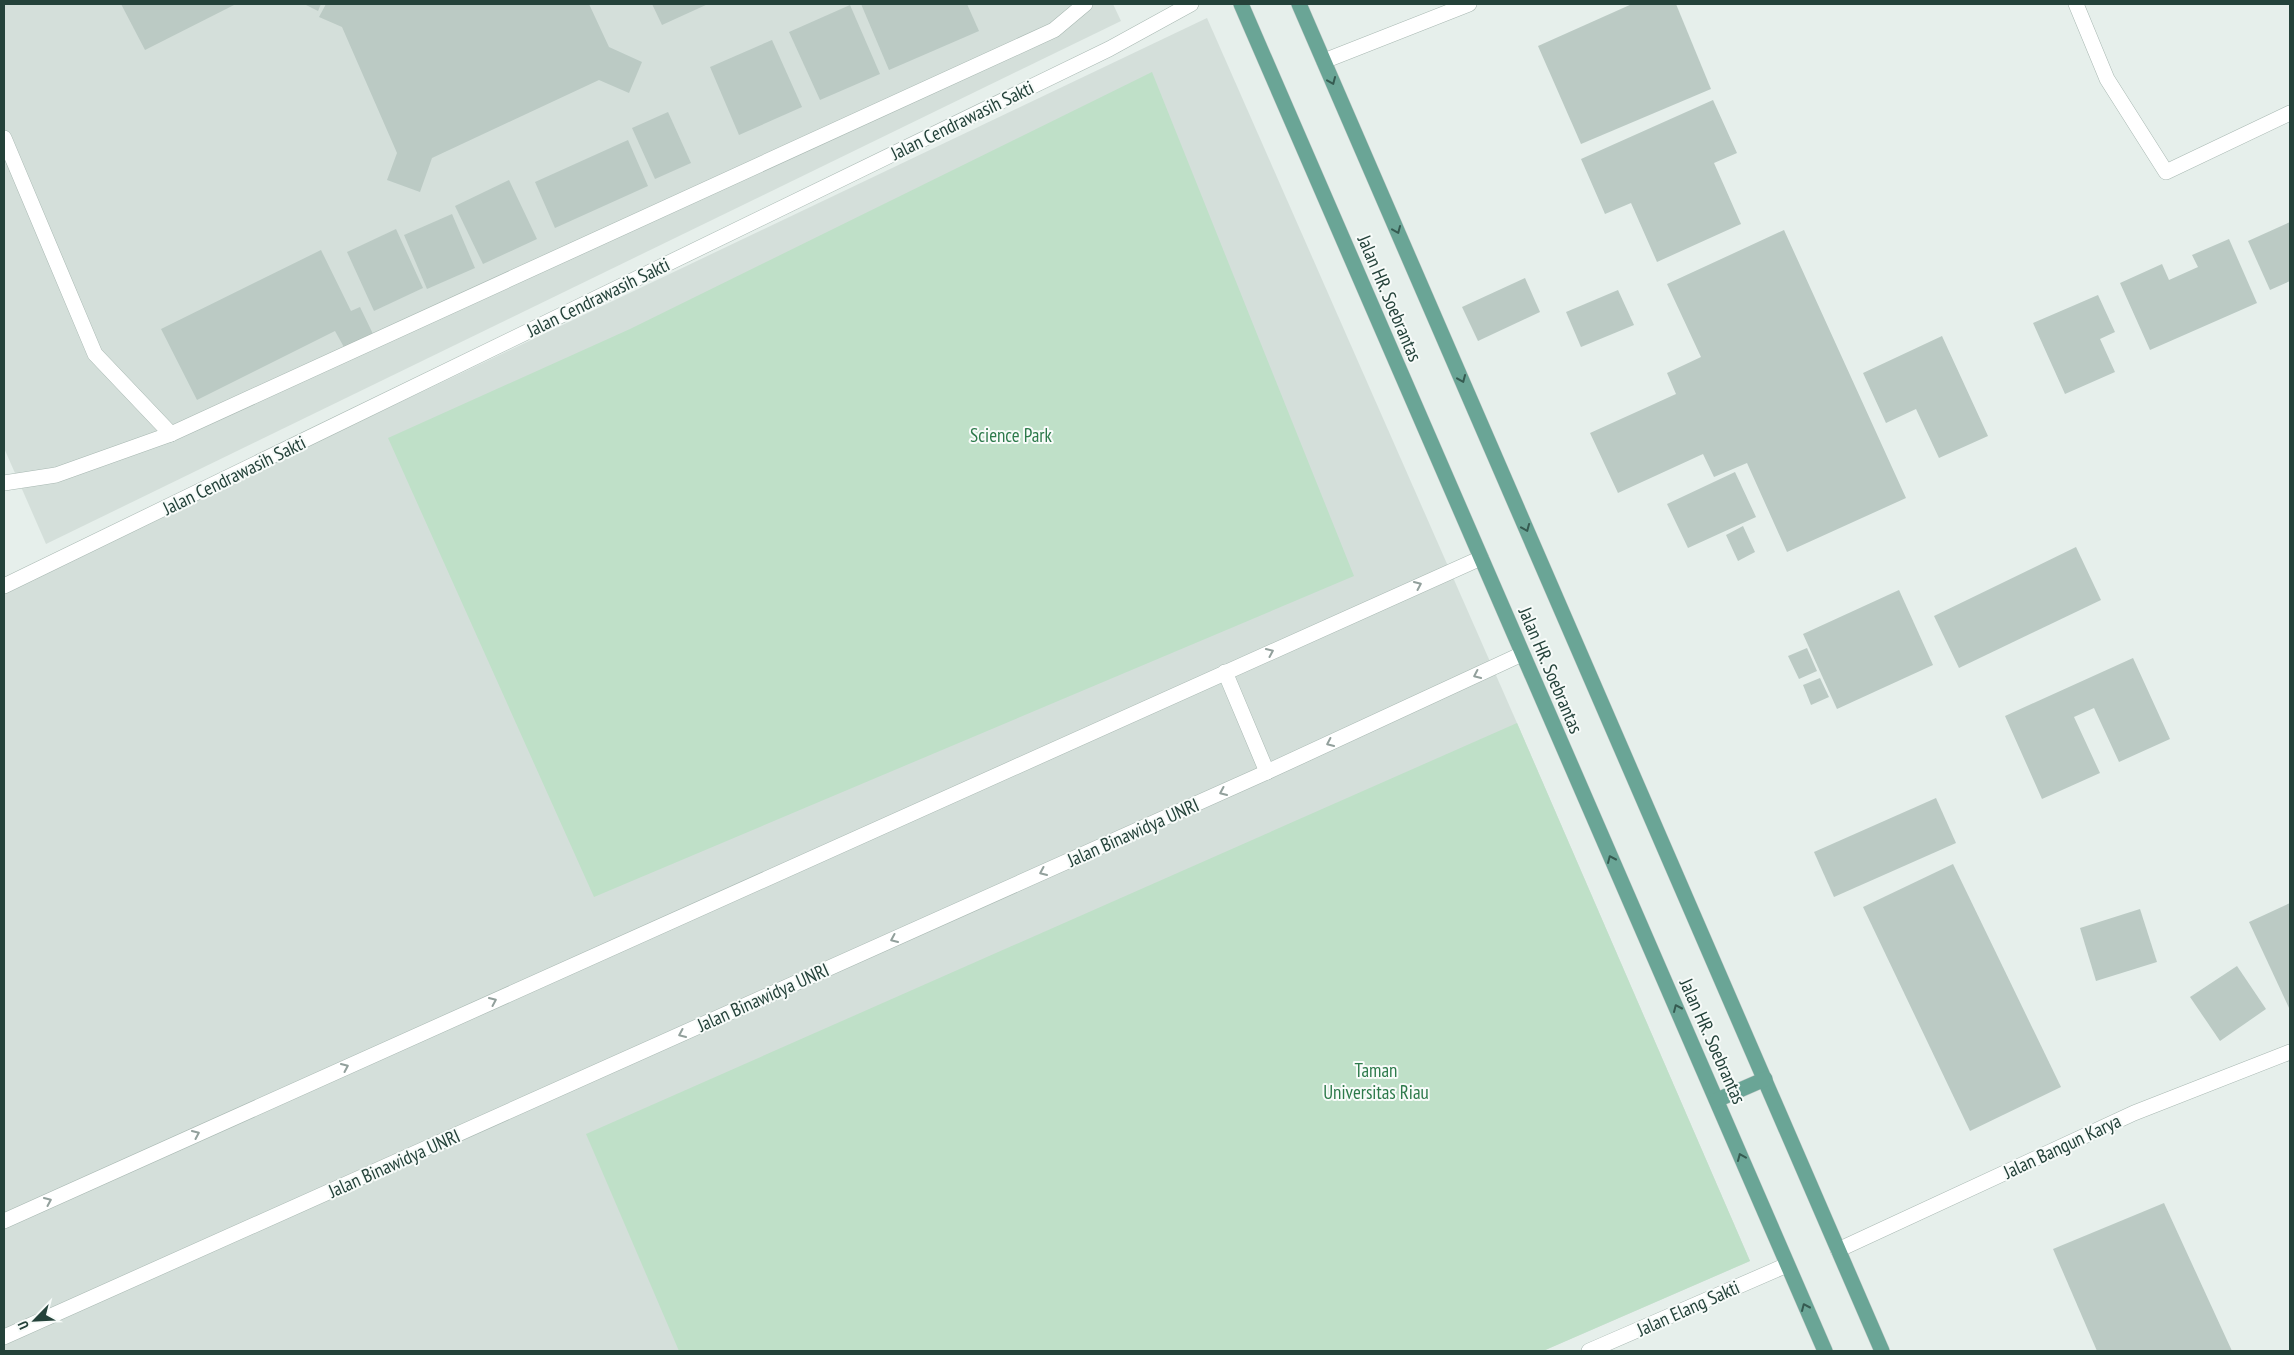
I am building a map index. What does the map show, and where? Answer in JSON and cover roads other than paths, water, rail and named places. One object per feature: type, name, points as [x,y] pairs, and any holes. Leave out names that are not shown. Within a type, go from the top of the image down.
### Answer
[{"type":"main road","name":"Jalan HR. Soebrantas","points":[[1241,4],[1825,1351]]},
{"type":"main road","name":"Jalan HR. Soebrantas","points":[[1299,4],[1882,1351]]},
{"type":"main road","points":[[1717,1100],[1765,1079]]},
{"type":"street","points":[[4,483],[56,475],[171,434],[1054,30],[1085,4]]},
{"type":"street","name":"Jalan Cendrawasih Sakti","points":[[4,586],[1109,49],[1191,4]]},
{"type":"street","points":[[1324,61],[1469,4]]},
{"type":"street","points":[[2076,4],[2106,79],[2166,172],[2290,113]]},
{"type":"street","points":[[4,138],[95,354],[171,434]]},
{"type":"street","points":[[4,1220],[1481,558]]},
{"type":"street","name":"Jalan Binawidya UNRI","points":[[4,1337],[1267,772],[1522,654]]},
{"type":"street","points":[[1226,672],[1267,772]]},
{"type":"street","name":"Jalan Bangun Karya","points":[[1838,1250],[2134,1113],[2290,1052]]},
{"type":"street","name":"Jalan Elang Sakti","points":[[1589,1351],[1787,1265]]},
{"type":"park label","name":"Science Park","points":[[1011,435]]},
{"type":"park label","name":"Taman Universitas Riau","points":[[1376,1081]]}]
